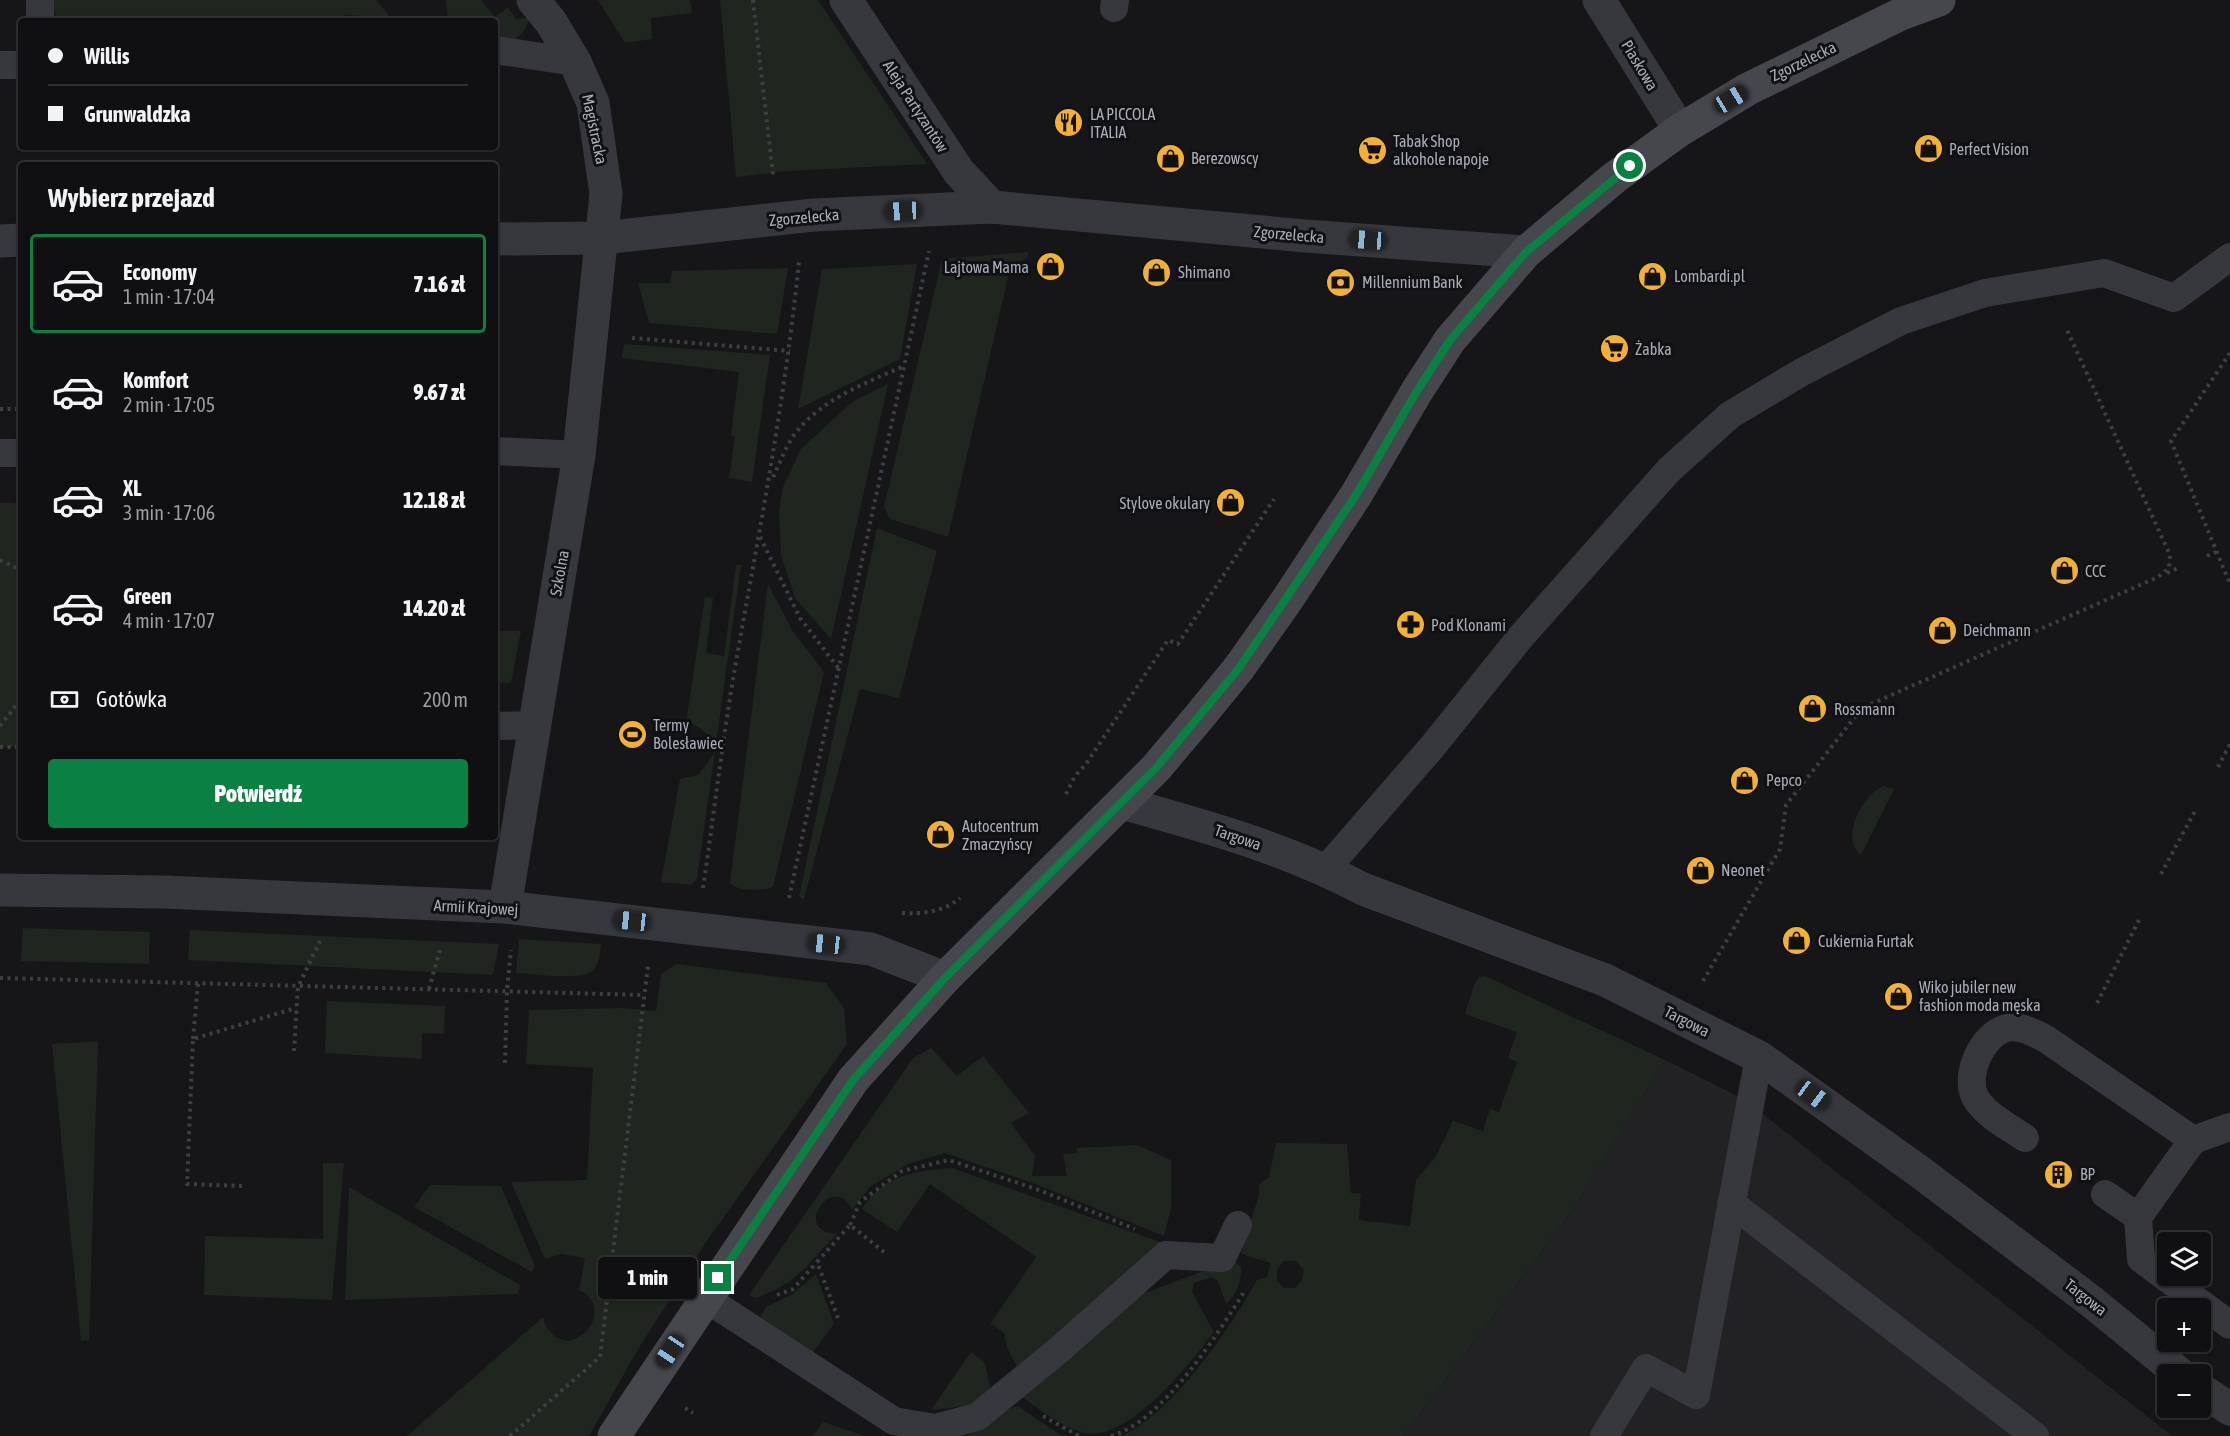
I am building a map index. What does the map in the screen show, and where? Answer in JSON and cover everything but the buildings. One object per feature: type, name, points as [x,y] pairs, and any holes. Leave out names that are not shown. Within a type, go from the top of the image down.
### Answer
[{"type":"street","name":"Magistracka","points":[[532,0],[551,22],[575,62],[593,103],[603,158],[606,194],[602,238]]},
{"type":"street","name":"Aleja Partyzantów","points":[[846,0],[959,172],[992,207]]},
{"type":"street","name":"Piaskowa","points":[[1599,0],[1680,130]]},
{"type":"street","name":"Zgorzelecka","points":[[498,239],[602,238],[814,215],[992,207],[1305,236],[1526,252],[1614,178],[1680,130],[1748,89],[1819,53],[1901,14],[1939,0]]},
{"type":"street","name":"Szkolna","points":[[505,907],[579,455],[602,238]]},
{"type":"street","points":[[0,240],[18,240]]},
{"type":"street","points":[[614,1436],[853,1080],[945,978],[1156,768],[1239,668],[1356,495],[1450,340],[1526,252]]},
{"type":"street","name":"Targowa","points":[[1122,803],[1228,832],[1326,869],[1363,889],[1605,980],[1759,1057],[2044,1266],[2167,1364]]},
{"type":"street","name":"Armii Krajowej","points":[[0,890],[165,892],[505,907],[871,948],[945,978]]},
{"type":"street","points":[[2211,1396],[2230,1409]]},
{"type":"lane","points":[[40,0],[40,18]]},
{"type":"lane","points":[[498,50],[575,62]]},
{"type":"lane","points":[[0,65],[18,65]]},
{"type":"lane","points":[[1326,869],[1432,747],[1519,639],[1669,470],[1731,415],[1802,372],[1901,321],[1985,293],[2104,273],[2174,298],[2230,257]]},
{"type":"lane","points":[[498,451],[579,455]]},
{"type":"lane","points":[[0,453],[18,453]]},
{"type":"lane","points":[[498,726],[535,725]]},
{"type":"lane","points":[[2025,1138],[1993,1116],[1975,1097],[1970,1078],[1977,1059],[1988,1041],[2006,1028],[2028,1030],[2046,1039],[2193,1140]]},
{"type":"lane","points":[[1604,1436],[1646,1368],[1696,1395],[1759,1057]]},
{"type":"lane","points":[[2230,1127],[2193,1140],[2138,1217],[2141,1259],[2230,1325]]},
{"type":"lane","points":[[2105,1194],[2138,1217]]},
{"type":"lane","points":[[1731,1203],[2036,1436]]},
{"type":"lane","points":[[705,1298],[894,1421],[934,1428],[977,1417],[1060,1349],[1166,1255],[1222,1257],[1238,1225]]},
{"type":"path","points":[[753,0],[774,182]]},
{"type":"path","points":[[788,905],[930,247]]},
{"type":"path","points":[[703,892],[738,647],[770,482],[790,351],[800,254]]},
{"type":"path","points":[[2067,330],[2170,555],[2169,568],[2158,577]]},
{"type":"path","points":[[626,338],[790,351]]},
{"type":"path","points":[[2230,354],[2171,441],[2230,584]]},
{"type":"path","points":[[770,482],[786,448],[808,419],[831,400],[904,366]]},
{"type":"path","points":[[0,409],[18,409]]},
{"type":"path","points":[[1065,797],[1075,776],[1086,765],[1168,640],[1178,644],[1275,499]]},
{"type":"path","points":[[760,536],[800,618],[839,669]]},
{"type":"path","points":[[2208,556],[2216,552]]},
{"type":"path","points":[[0,560],[18,569]]},
{"type":"path","points":[[1702,983],[1780,849],[1786,805],[1862,708],[2178,568]]},
{"type":"path","points":[[0,726],[18,703]]},
{"type":"path","points":[[2218,767],[2230,744]]},
{"type":"path","points":[[0,747],[18,747]]},
{"type":"path","points":[[2161,874],[2195,812]]},
{"type":"path","points":[[894,912],[926,914],[953,904],[962,897]]},
{"type":"path","points":[[2097,1003],[2140,916]]},
{"type":"path","points":[[294,1051],[298,987],[322,936]]},
{"type":"path","points":[[429,989],[442,942]]},
{"type":"path","points":[[505,1063],[507,991],[512,944]]},
{"type":"path","points":[[510,1436],[600,1357],[648,964]]},
{"type":"path","points":[[0,978],[644,995]]},
{"type":"path","points":[[198,983],[193,1038],[187,1184],[242,1186]]},
{"type":"path","points":[[193,1038],[296,1008]]},
{"type":"path","points":[[747,1325],[764,1300],[793,1289],[818,1262],[850,1226],[860,1202],[902,1170],[949,1160],[1039,1191],[1167,1242],[1166,1255]]},
{"type":"path","points":[[850,1226],[884,1251]]},
{"type":"path","points":[[1111,1436],[1134,1424],[1167,1396],[1210,1345],[1253,1278],[1253,1267],[1243,1261],[1222,1257]]},
{"type":"path","points":[[818,1262],[838,1318]]},
{"type":"shaded area","points":[[52,0],[376,0],[391,18],[347,15],[336,18],[56,18]]},
{"type":"shaded area","points":[[446,0],[481,0],[495,17],[508,7],[516,19],[529,18],[521,34],[512,40],[498,44],[498,18],[448,18]]},
{"type":"shaded area","points":[[598,0],[690,0],[692,13],[651,18],[652,39],[625,43]]},
{"type":"shaded area","points":[[720,0],[818,0],[927,164],[787,171],[736,177]]},
{"type":"shaded area","points":[[1028,252],[1028,257],[1010,269],[948,537],[890,519],[884,507],[942,259]]},
{"type":"shaded area","points":[[917,264],[900,359],[798,409],[822,269]]},
{"type":"shaded area","points":[[788,268],[777,334],[649,323],[638,283],[670,283],[672,271]]},
{"type":"shaded area","points":[[624,344],[770,355],[752,482],[729,478],[735,437],[731,435],[739,372],[622,358]]},
{"type":"shaded area","points":[[888,384],[831,639],[795,598],[781,555],[779,511],[783,487],[801,449],[852,402]]},
{"type":"shaded area","points":[[0,503],[18,503],[18,747],[0,747]]},
{"type":"shaded area","points":[[877,528],[937,551],[899,698],[860,689],[804,899],[799,897]]},
{"type":"shaded area","points":[[736,565],[741,565],[697,879],[691,885],[661,882],[680,779],[698,775],[714,754],[706,733],[686,722],[705,597],[713,598],[706,653],[724,656]]},
{"type":"shaded area","points":[[768,584],[792,630],[824,672],[773,887],[750,890],[730,883]]},
{"type":"shaded area","points":[[498,631],[521,631],[511,683],[498,682]]},
{"type":"shaded area","points":[[1884,786],[1894,789],[1861,855],[1855,848],[1852,838],[1856,817],[1868,797]]},
{"type":"shaded area","points":[[23,928],[150,932],[149,964],[21,961]]},
{"type":"shaded area","points":[[190,930],[499,944],[493,975],[188,960]]},
{"type":"shaded area","points":[[519,939],[601,944],[599,958],[592,971],[577,976],[516,973]]},
{"type":"shaded area","points":[[676,964],[826,983],[844,1008],[847,1044],[704,1245],[637,1351],[589,1436],[407,1436],[543,1317],[552,1334],[568,1341],[585,1333],[594,1318],[595,1310],[592,1302],[579,1290],[585,1258],[561,1254],[545,1259],[511,1182],[587,1180],[593,1068],[526,1064],[529,1010],[621,1008],[656,1011],[661,974]]},
{"type":"shaded area","points":[[1485,976],[1665,1060],[1572,1211],[1403,1436],[1122,1436],[1142,1424],[1180,1389],[1216,1345],[1257,1280],[1267,1277],[1271,1263],[1241,1254],[1259,1194],[1259,1185],[1269,1177],[1276,1143],[1347,1144],[1351,1193],[1361,1194],[1359,1220],[1410,1226],[1416,1180],[1436,1156],[1453,1121],[1483,1131],[1490,1109],[1499,1112],[1517,1062],[1508,1058],[1517,1032],[1465,1014],[1474,985],[1479,977]],"holes":[[[1283,1261],[1296,1261],[1304,1270],[1302,1280],[1295,1288],[1284,1288],[1277,1281],[1277,1270]]]},
{"type":"shaded area","points":[[327,1001],[445,1006],[444,1034],[422,1033],[422,1059],[325,1053]]},
{"type":"shaded area","points":[[98,1041],[89,1340],[81,1341],[52,1044]]},
{"type":"shaded area","points":[[931,1048],[957,1076],[983,1056],[1029,1113],[1011,1123],[1035,1156],[1032,1176],[1067,1176],[1063,1154],[1077,1153],[1076,1148],[1137,1145],[1171,1160],[1171,1209],[1164,1236],[1030,1182],[945,1153],[908,1164],[870,1187],[852,1210],[844,1200],[835,1197],[827,1200],[820,1206],[816,1215],[817,1224],[823,1231],[837,1234],[792,1280],[755,1298],[749,1295],[913,1058]]},
{"type":"shaded area","points":[[1665,1060],[1745,1100],[2172,1436],[1403,1436],[1572,1211]]},
{"type":"shaded area","points":[[323,1163],[344,1163],[332,1300],[204,1295],[205,1236],[323,1239]]},
{"type":"shaded area","points":[[952,1168],[1163,1243],[1019,1371],[1007,1347],[1004,1333],[990,1324],[1036,1257],[930,1184],[897,1232],[862,1209],[880,1188],[890,1181],[913,1173]]},
{"type":"shaded area","points":[[430,1185],[501,1186],[535,1266],[532,1272],[414,1207]]},
{"type":"shaded area","points":[[349,1187],[520,1285],[518,1294],[345,1300]]},
{"type":"shaded area","points":[[1233,1260],[1241,1267],[1240,1278],[1236,1292],[1226,1304],[1218,1281],[1212,1277],[1194,1283],[1192,1292],[1214,1332],[1176,1378],[1142,1411],[1124,1423],[1106,1431],[1089,1434],[1080,1432],[1062,1424],[1021,1396],[1139,1295]]},
{"type":"shaded area","points":[[816,1274],[834,1324],[813,1352],[758,1321],[766,1307],[791,1295]]},
{"type":"shaded area","points":[[971,1352],[985,1363],[992,1396],[976,1405],[931,1410]]},
{"type":"shaded area","points":[[1018,1406],[1062,1436],[966,1436],[1011,1408]]},
{"type":"shaded area","points":[[823,1422],[865,1436],[813,1436]]},
{"type":"place","name":"LA PICCOLA ITALIA","points":[[1069,123]]},
{"type":"place","name":"Perfect Vision","points":[[1928,149]]},
{"type":"place","name":"Tabak Shop alkohole napoje","points":[[1372,150]]},
{"type":"place","name":"Berezowscy","points":[[1170,158]]},
{"type":"place","name":"Lajtowa Mama","points":[[1050,267]]},
{"type":"place","name":"Shimano","points":[[1157,272]]},
{"type":"place","name":"Lombardi.pl","points":[[1653,276]]},
{"type":"place","name":"Millennium Bank","points":[[1341,282]]},
{"type":"place","name":"Żabka","points":[[1614,349]]},
{"type":"place","name":"Stylove okulary","points":[[1231,503]]},
{"type":"place","name":"CCC","points":[[2064,571]]},
{"type":"place","name":"Pod Klonami","points":[[1410,625]]},
{"type":"place","name":"Deichmann","points":[[1942,630]]},
{"type":"place","name":"Rossmann","points":[[1813,709]]},
{"type":"place","name":"Termy Bolesławiec","points":[[632,734]]},
{"type":"place","name":"Pepco","points":[[1745,780]]},
{"type":"place","name":"Autocentrum Zmaczyńscy","points":[[941,835]]},
{"type":"place","name":"Neonet","points":[[1700,870]]},
{"type":"place","name":"Cukiernia Furtak","points":[[1797,941]]},
{"type":"place","name":"Wiko jubiler new fashion moda męska","points":[[1898,996]]},
{"type":"place","name":"BP","points":[[2059,1174]]},
{"type":"route","points":[[718,1278],[853,1080],[945,978],[1156,768],[1239,668],[1356,495],[1450,340],[1526,252],[1630,166]]}]
